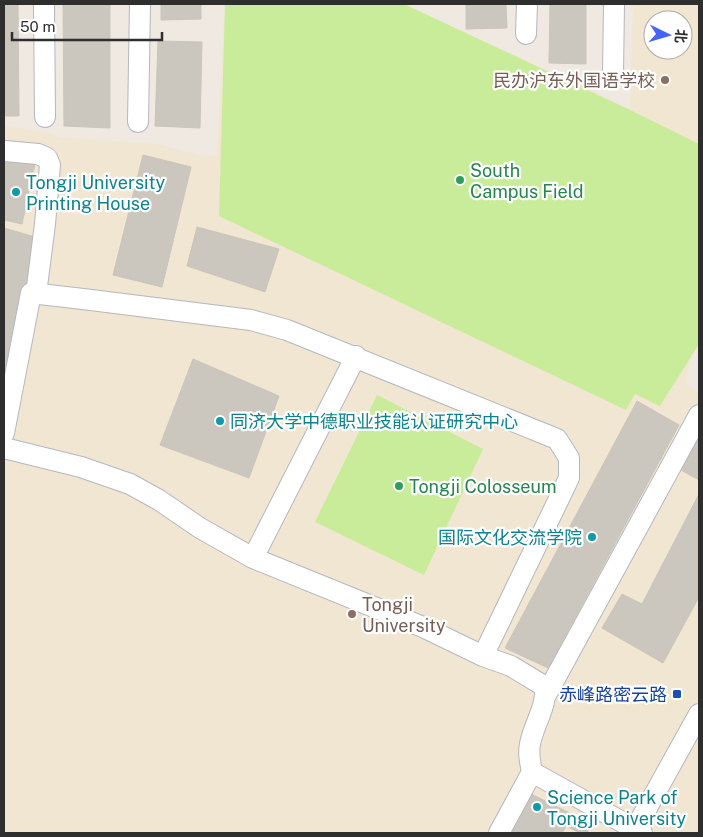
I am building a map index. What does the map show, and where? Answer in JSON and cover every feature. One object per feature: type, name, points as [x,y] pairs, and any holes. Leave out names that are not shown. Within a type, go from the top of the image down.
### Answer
[{"type":"street","points":[[44,4],[45,117]]},
{"type":"street","points":[[138,122],[140,4]]},
{"type":"street","points":[[526,34],[527,4]]},
{"type":"street","points":[[613,73],[614,4]]},
{"type":"street","points":[[4,151],[38,154],[47,158],[50,165],[44,239],[36,294]]},
{"type":"street","points":[[4,433],[31,293],[251,320],[288,330],[557,439],[569,458],[570,478],[483,656]]},
{"type":"street","points":[[253,558],[356,356]]},
{"type":"street","points":[[499,833],[532,772],[529,756],[530,743],[546,695],[699,415]]},
{"type":"street","points":[[4,448],[81,467],[130,484],[159,500],[200,528],[253,558],[423,626],[483,656],[511,666],[544,686],[546,695]]},
{"type":"street","points":[[532,772],[636,832],[699,714]]},
{"type":"shaded area","name":"Tongji University","points":[[225,4],[404,4],[630,109],[633,4],[699,4],[699,344],[690,359],[686,384],[699,394],[699,833],[4,833],[4,126],[51,133],[60,137],[157,144],[203,156],[217,155]]},
{"type":"green space","name":"South Campus Field","points":[[225,4],[404,4],[699,144],[699,344],[660,406],[635,394],[626,410],[219,216]]},
{"type":"green space","name":"Tongji Colosseum","points":[[377,395],[483,449],[424,575],[315,522]]},
{"type":"building","points":[[4,4],[18,4],[19,116],[4,116]]},
{"type":"building","points":[[63,4],[110,4],[110,128],[64,126]]},
{"type":"building","points":[[161,4],[201,4],[201,19],[161,20]]},
{"type":"building","points":[[466,4],[506,4],[507,28],[466,29]]},
{"type":"building","points":[[550,4],[586,4],[586,64],[549,63]]},
{"type":"building","points":[[158,41],[202,42],[200,128],[155,126]]},
{"type":"building","points":[[143,155],[191,167],[162,287],[113,275]]},
{"type":"building","name":"Tongji University Printing House","points":[[4,156],[35,164],[22,224],[4,220]]},
{"type":"building","points":[[197,227],[279,249],[265,292],[187,266]]},
{"type":"building","points":[[4,228],[42,239],[4,384]]},
{"type":"building","name":"同济大学中德职业技能认证研究中心","points":[[193,359],[279,396],[249,478],[160,445]]},
{"type":"building","name":"国际文化交流学院","points":[[637,401],[679,425],[548,668],[505,648]]},
{"type":"building","points":[[699,435],[699,480],[681,470]]},
{"type":"building","points":[[699,494],[699,597],[663,663],[602,628],[622,594],[642,604]]},
{"type":"building","name":"Science Park of Tongji University","points":[[525,791],[592,824],[587,833],[580,833],[566,826],[562,833],[503,833]]},
{"type":"place","name":"民办沪东外国语学校","points":[[665,80]]},
{"type":"place","name":"South Campus Field","points":[[460,180]]},
{"type":"place","name":"Tongji University Printing House","points":[[16,192]]},
{"type":"place","name":"同济大学中德职业技能认证研究中心","points":[[220,421]]},
{"type":"place","name":"Tongji Colosseum","points":[[399,486]]},
{"type":"place","name":"国际文化交流学院","points":[[592,537]]},
{"type":"place","name":"Tongji University","points":[[352,614]]},
{"type":"place","name":"赤峰路密云路","points":[[677,694]]},
{"type":"place","name":"Science Park of Tongji University","points":[[537,807]]}]
